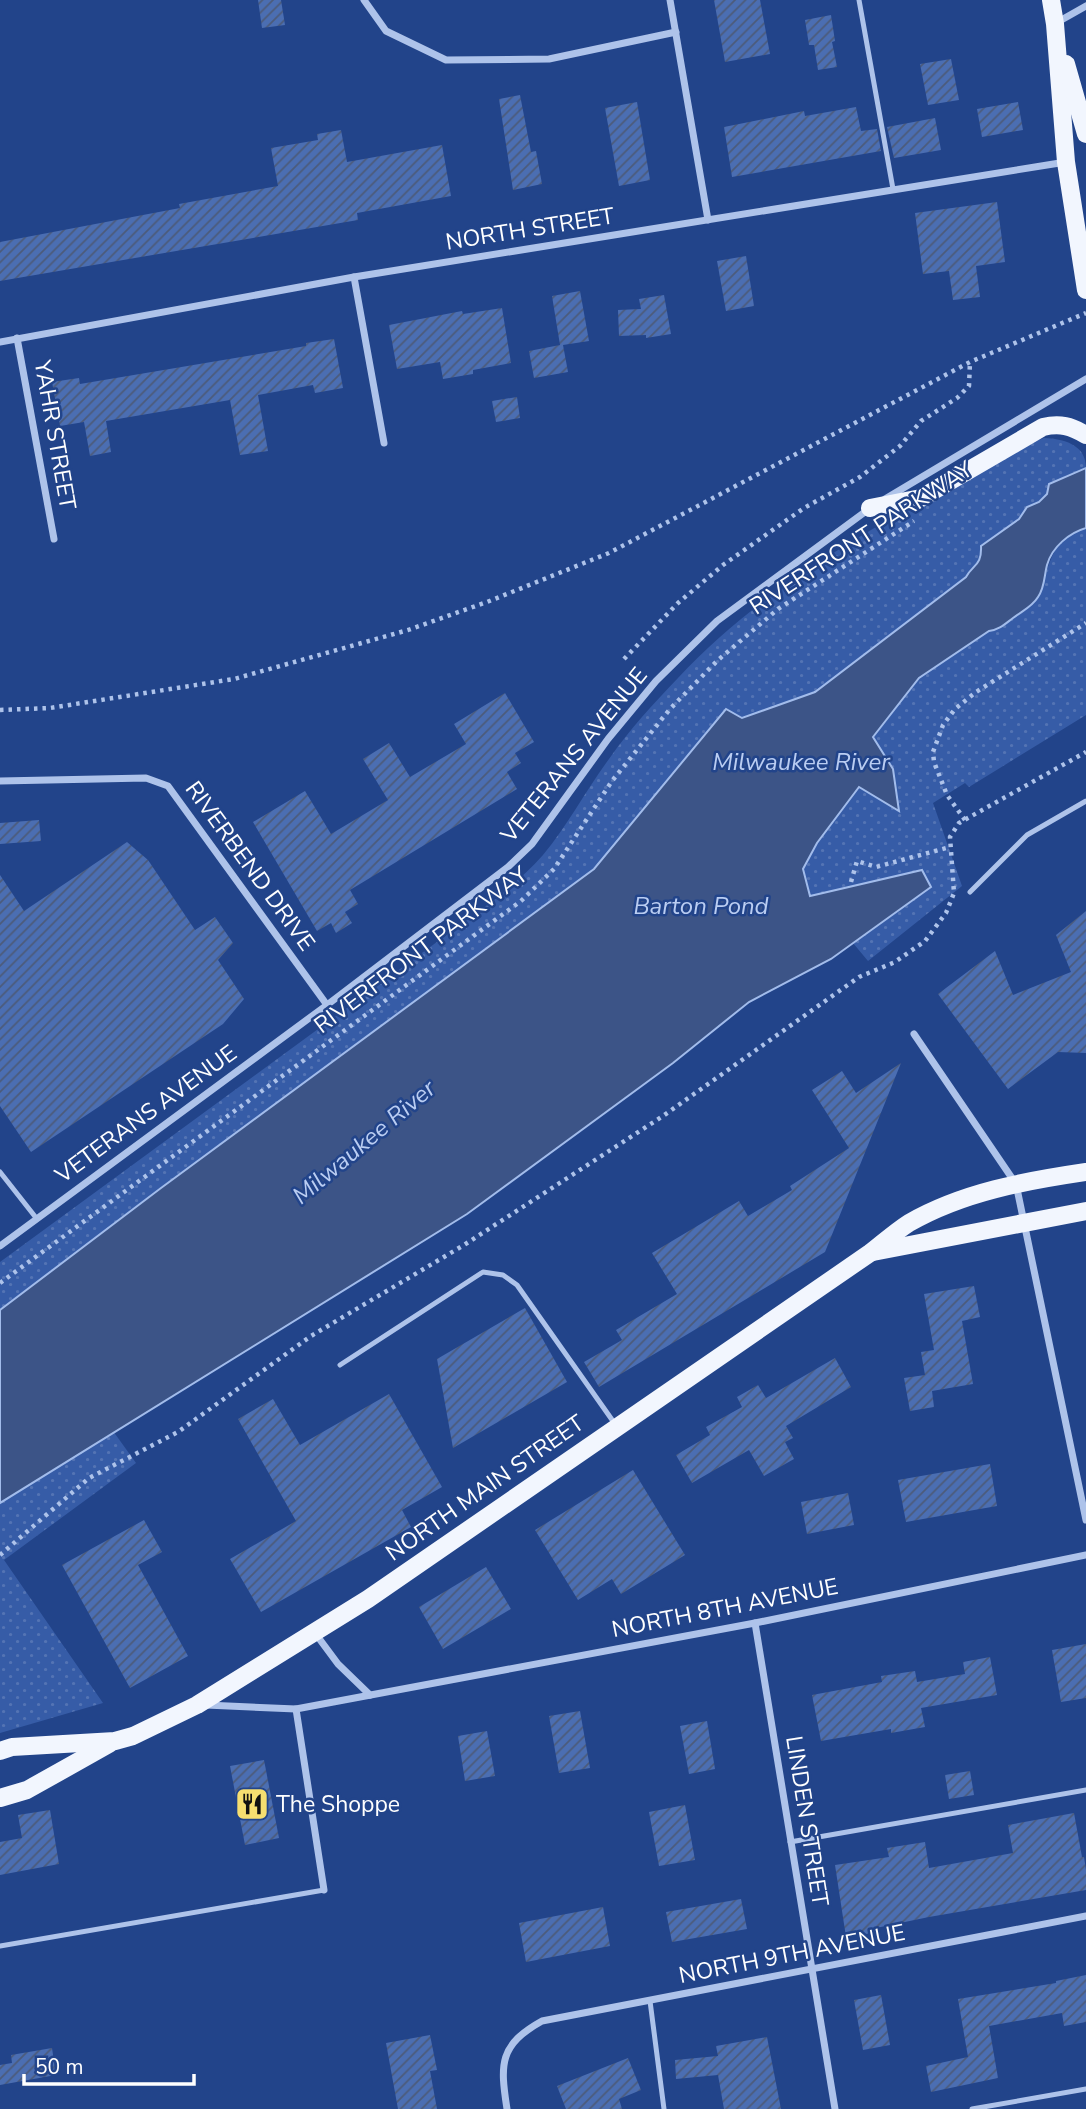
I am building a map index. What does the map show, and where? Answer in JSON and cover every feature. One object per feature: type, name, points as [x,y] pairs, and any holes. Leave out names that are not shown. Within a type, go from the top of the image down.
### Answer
[{"type":"main road","points":[[1051,0],[1066,162],[1086,290]]},
{"type":"main road","points":[[1055,24],[1086,134]]},
{"type":"main road","points":[[870,508],[920,498],[1044,427],[1055,424],[1069,426],[1086,435]]},
{"type":"main road","name":"NORTH MAIN STREET","points":[[0,1751],[12,1747],[115,1741],[133,1736],[197,1705],[368,1599],[870,1253],[908,1224],[959,1200],[1016,1184],[1086,1172]]},
{"type":"main road","name":"NORTH MAIN STREET","points":[[870,1253],[1086,1211]]},
{"type":"main road","name":"NORTH MAIN STREET","points":[[0,1797],[27,1790],[115,1741]]},
{"type":"street","points":[[364,0],[386,31],[446,60],[550,59],[676,32]]},
{"type":"street","points":[[670,0],[708,220]]},
{"type":"street","points":[[1055,24],[1086,6]]},
{"type":"street","name":"NORTH STREET","points":[[0,342],[354,277],[1066,162]]},
{"type":"street","points":[[354,277],[384,443]]},
{"type":"street","name":"YAHR STREET","points":[[18,338],[54,539]]},
{"type":"street","name":"VETERANS AVENUE","points":[[0,1246],[327,1005],[508,867],[532,844],[608,739],[673,664],[717,621],[870,508],[1086,379]]},
{"type":"street","name":"RIVERBEND DRIVE","points":[[0,781],[146,778],[168,786],[327,1005]]},
{"type":"street","points":[[914,1034],[1016,1184],[1086,1520]]},
{"type":"street","name":"NORTH 8TH AVENUE","points":[[197,1705],[296,1709],[755,1623],[1086,1555]]},
{"type":"street","name":"LINDEN STREET","points":[[755,1623],[835,2109]]},
{"type":"street","points":[[315,1633],[338,1664],[370,1695]]},
{"type":"street","points":[[296,1709],[324,1890]]},
{"type":"street","name":"NORTH 9TH AVENUE","points":[[507,2109],[502,2077],[504,2059],[524,2032],[542,2021],[1086,1916]]},
{"type":"lane","points":[[859,0],[892,189]]},
{"type":"lane","points":[[970,892],[1027,835],[1086,801]]},
{"type":"lane","points":[[0,1172],[37,1219]]},
{"type":"lane","points":[[340,1365],[483,1272],[503,1275],[517,1285],[616,1427]]},
{"type":"lane","points":[[790,1842],[1086,1790]]},
{"type":"lane","points":[[0,1946],[324,1890]]},
{"type":"lane","points":[[650,2001],[664,2109]]},
{"type":"lane","points":[[972,2109],[1086,2089]]},
{"type":"path","points":[[0,710],[50,708],[234,679],[408,630],[487,603],[609,553],[970,362],[1086,313]]},
{"type":"path","points":[[624,659],[678,603],[723,565],[804,508],[860,477],[900,446],[921,421],[957,398],[969,386],[970,362]]},
{"type":"path","name":"RIVERFRONT PARKWAY","points":[[0,1283],[521,901],[554,869],[612,781],[670,709],[718,660],[778,609],[916,519]]},
{"type":"path","points":[[965,820],[947,795],[934,762],[933,752],[943,725],[955,709],[976,692],[1086,623]]},
{"type":"path","points":[[0,1555],[89,1478],[178,1432],[311,1336],[475,1238],[663,1116],[859,977],[895,962],[925,941],[946,913],[954,893],[950,837],[959,823],[1086,752]]},
{"type":"path","points":[[851,882],[857,861],[876,867],[950,847]]},
{"type":"shaded area","points":[[1044,438],[1066,442],[1078,448],[1086,468],[1065,476],[1039,502],[1027,507],[1019,519],[981,546],[979,561],[966,577],[815,692],[742,718],[726,709],[594,869],[0,1310],[0,1262],[497,898],[527,872],[552,844],[601,771],[642,717],[715,641],[797,577],[841,548],[1024,445]]},
{"type":"shaded area","points":[[1086,528],[1086,715],[969,787],[965,783],[933,803],[962,886],[868,961],[853,943],[931,887],[809,896],[803,869],[817,843],[859,786],[899,811],[893,769],[873,738],[919,678],[989,630],[1002,626],[1029,607],[1038,594],[1056,550],[1072,533]]},
{"type":"shaded area","points":[[113,1431],[136,1463],[4,1560],[103,1703],[0,1733],[0,1503]]},
{"type":"water","name":"Barton Pond","points":[[1086,468],[1086,528],[1073,533],[1053,552],[1036,600],[1002,626],[989,631],[919,678],[873,737],[893,769],[899,811],[859,787],[817,843],[803,869],[810,896],[922,870],[931,887],[831,959],[749,1002],[673,1063],[467,1214],[0,1503],[0,1310],[594,869],[726,709],[742,718],[815,692],[966,577],[979,561],[981,546],[1019,519],[1027,507],[1039,502],[1047,494],[1049,484]]},
{"type":"building","points":[[258,0],[281,0],[285,25],[262,28]]},
{"type":"building","points":[[714,0],[760,0],[770,54],[725,62]]},
{"type":"building","points":[[831,15],[835,41],[832,42],[837,67],[818,70],[814,45],[809,45],[805,20]]},
{"type":"building","points":[[951,59],[959,100],[928,105],[920,64]]},
{"type":"building","points":[[520,95],[531,152],[536,151],[542,184],[513,190],[499,99]]},
{"type":"building","points":[[637,102],[650,180],[619,186],[605,108]]},
{"type":"building","points":[[1018,102],[1023,130],[982,137],[977,109]]},
{"type":"building","points":[[856,107],[861,131],[877,129],[881,151],[732,177],[724,127],[804,111],[805,116]]},
{"type":"building","points":[[935,118],[941,150],[894,158],[887,127]]},
{"type":"building","points":[[341,130],[347,162],[442,145],[451,196],[357,213],[358,220],[0,281],[0,242],[180,208],[179,204],[278,186],[271,148],[318,140],[317,134]]},
{"type":"building","points":[[997,202],[1005,262],[976,266],[980,297],[953,300],[949,271],[923,274],[915,213]]},
{"type":"building","points":[[746,256],[754,306],[726,311],[717,261]]},
{"type":"building","points":[[580,291],[589,341],[563,345],[568,372],[534,378],[529,351],[560,345],[552,296]]},
{"type":"building","points":[[664,295],[671,334],[646,338],[646,335],[619,336],[618,310],[641,309],[639,299]]},
{"type":"building","points":[[502,308],[511,363],[443,379],[440,362],[397,369],[389,325],[462,311],[463,314]]},
{"type":"building","points":[[334,339],[343,388],[315,393],[313,385],[258,395],[268,451],[240,455],[230,400],[106,421],[111,452],[90,456],[84,422],[60,426],[52,382],[79,378],[80,384]]},
{"type":"building","points":[[517,397],[520,418],[496,422],[492,401]]},
{"type":"building","points":[[505,693],[534,742],[515,753],[521,763],[507,772],[517,789],[350,890],[358,904],[345,912],[352,923],[336,933],[331,923],[317,931],[253,822],[305,791],[331,834],[388,800],[363,759],[389,743],[410,777],[466,744],[454,724]]},
{"type":"building","points":[[39,820],[41,841],[0,844],[0,823]]},
{"type":"building","points":[[127,842],[148,860],[195,930],[215,917],[233,943],[218,960],[244,999],[223,1024],[31,1152],[0,1106],[0,875],[24,911]]},
{"type":"building","points":[[1086,911],[1086,1053],[1058,1052],[1008,1089],[938,994],[995,951],[1013,995],[1071,972],[1056,935]]},
{"type":"building","points":[[901,1063],[825,1252],[599,1387],[584,1362],[622,1340],[616,1330],[677,1294],[652,1253],[739,1201],[748,1216],[792,1190],[790,1186],[849,1148],[812,1090],[842,1071],[856,1093]]},
{"type":"building","points":[[974,1286],[980,1317],[962,1321],[973,1384],[932,1391],[934,1407],[910,1411],[904,1378],[925,1375],[921,1352],[934,1350],[924,1294]]},
{"type":"building","points":[[525,1308],[567,1382],[453,1448],[437,1359]]},
{"type":"building","points":[[835,1358],[851,1387],[786,1426],[793,1438],[785,1442],[794,1459],[764,1476],[749,1450],[692,1483],[676,1455],[710,1435],[706,1427],[742,1407],[737,1397],[758,1385],[766,1398]]},
{"type":"building","points":[[389,1394],[442,1487],[402,1510],[411,1527],[261,1612],[230,1559],[296,1521],[238,1419],[273,1399],[300,1445]]},
{"type":"building","points":[[990,1464],[997,1506],[906,1522],[898,1480]]},
{"type":"building","points":[[633,1470],[685,1555],[621,1594],[612,1579],[578,1600],[535,1530]]},
{"type":"building","points":[[848,1493],[854,1525],[807,1534],[801,1502]]},
{"type":"building","points":[[144,1520],[162,1552],[138,1565],[188,1656],[130,1688],[62,1565]]},
{"type":"building","points":[[486,1567],[511,1609],[443,1649],[419,1607]]},
{"type":"building","points":[[1086,1644],[1086,1698],[1061,1702],[1052,1650]]},
{"type":"building","points":[[990,1657],[997,1695],[921,1708],[925,1727],[891,1733],[891,1729],[821,1741],[812,1695],[882,1682],[881,1676],[915,1671],[917,1682],[965,1674],[963,1662]]},
{"type":"building","points":[[580,1711],[590,1768],[559,1773],[549,1716]]},
{"type":"building","points":[[707,1721],[715,1769],[689,1774],[680,1726]]},
{"type":"building","points":[[487,1731],[495,1776],[465,1781],[458,1736]]},
{"type":"building","points":[[264,1760],[279,1838],[245,1845],[230,1766]]},
{"type":"building","points":[[970,1771],[974,1795],[949,1799],[945,1775]]},
{"type":"building","points":[[685,1805],[695,1860],[659,1866],[649,1812]]},
{"type":"building","points":[[50,1810],[59,1864],[0,1875],[0,1842],[22,1838],[18,1815]]},
{"type":"building","points":[[1074,1813],[1084,1857],[1086,1890],[929,1917],[871,1929],[872,1933],[846,1937],[835,1865],[889,1857],[887,1848],[925,1842],[929,1868],[1013,1853],[1008,1825]]},
{"type":"building","points":[[741,1899],[747,1929],[672,1942],[666,1912]]},
{"type":"building","points":[[603,1907],[610,1946],[526,1962],[519,1923]]},
{"type":"building","points":[[1086,1975],[1086,2022],[1064,2026],[1062,2013],[989,2026],[998,2078],[931,2092],[926,2066],[968,2057],[958,1999],[1056,1983]]},
{"type":"building","points":[[881,1995],[890,2045],[863,2050],[854,2000]]},
{"type":"building","points":[[430,2035],[437,2070],[430,2071],[437,2109],[398,2109],[386,2043]]},
{"type":"building","points":[[767,2037],[781,2109],[724,2109],[718,2075],[676,2079],[675,2060],[718,2056],[716,2046]]},
{"type":"building","points":[[52,2048],[56,2075],[0,2085],[0,2065],[12,2063],[11,2055]]},
{"type":"building","points":[[628,2058],[641,2090],[619,2099],[622,2109],[566,2109],[557,2086]]},
{"type":"place","name":"The Shoppe","points":[[252,1804]]},
{"type":"water label","name":"Milwaukee River","points":[[801,762]]},
{"type":"water label","name":"Milwaukee River","points":[[364,1142]]}]
